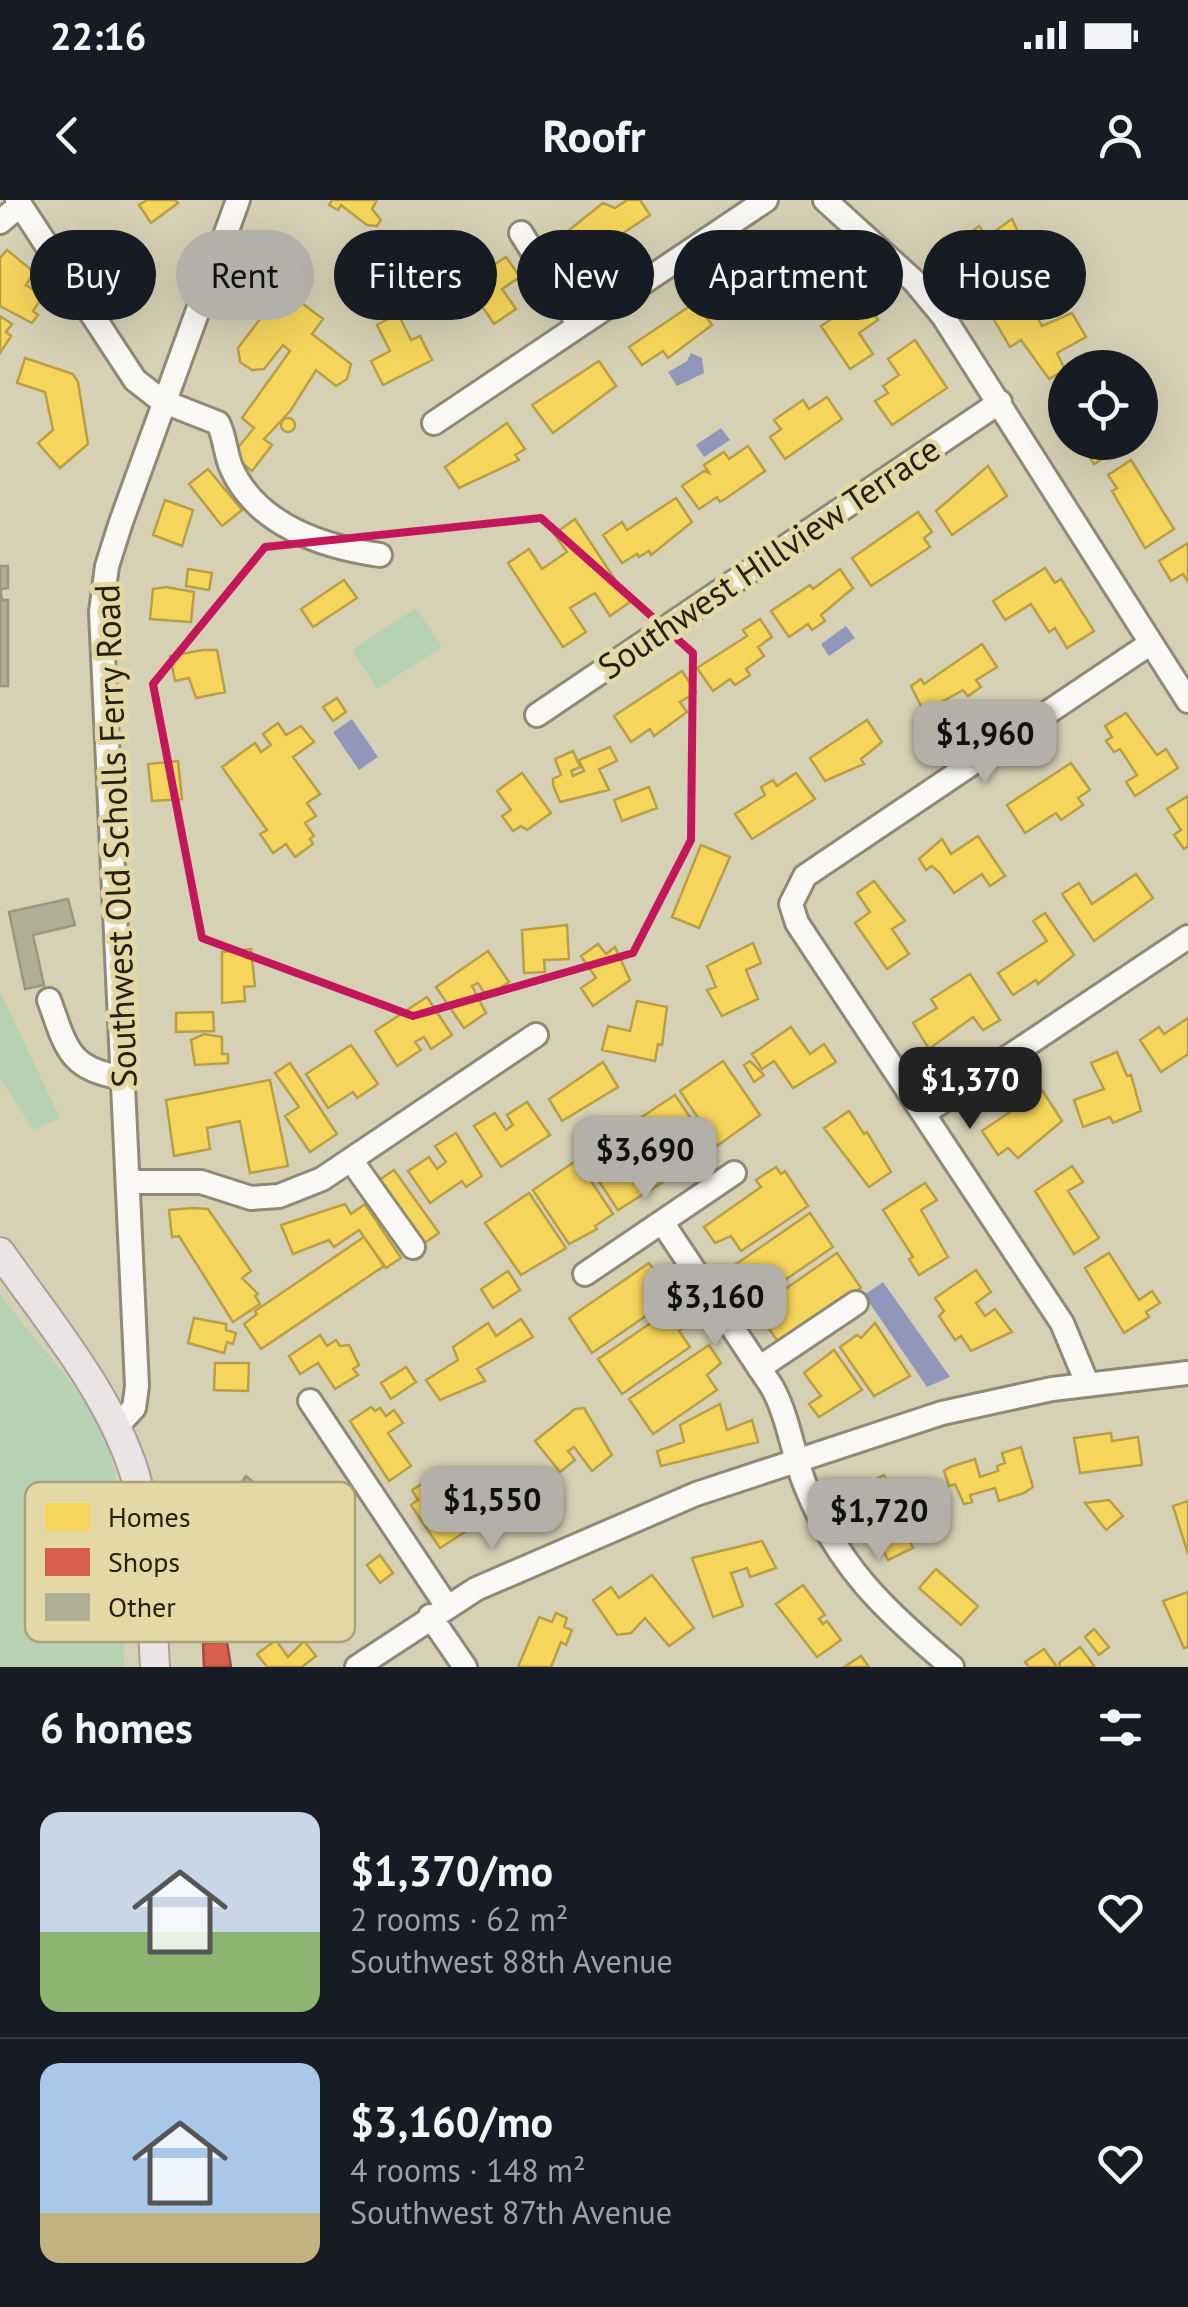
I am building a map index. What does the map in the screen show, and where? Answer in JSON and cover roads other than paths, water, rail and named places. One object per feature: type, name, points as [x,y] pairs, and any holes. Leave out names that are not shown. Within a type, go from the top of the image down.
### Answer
[{"type":"main road","points":[[0,1252],[116,1427],[135,1482]]},
{"type":"main road","points":[[153,1642],[155,1667]]},
{"type":"street","name":"Southwest Old Scholls Ferry Road","points":[[116,1427],[129,1417],[137,1398],[101,612],[106,566],[162,401],[238,200]]},
{"type":"street","points":[[434,423],[766,200]]},
{"type":"street","points":[[825,200],[914,281],[1000,402],[1188,701]]},
{"type":"street","points":[[0,222],[18,202],[136,380],[162,401],[218,422],[230,467],[244,491],[266,513],[298,533],[348,550],[380,555]]},
{"type":"street","points":[[576,320],[579,325]]},
{"type":"street","name":"Southwest Hillview Terrace","points":[[537,715],[1000,402]]},
{"type":"street","points":[[1087,1383],[1062,1322],[926,1112],[796,923],[791,904],[805,876],[1151,643]]},
{"type":"street","points":[[926,1112],[1188,937]]},
{"type":"street","points":[[50,1000],[67,1048],[78,1064],[86,1070],[124,1078]]},
{"type":"street","points":[[130,1182],[200,1182],[251,1198],[279,1196],[322,1179],[536,1036]]},
{"type":"street","points":[[350,1160],[413,1247]]},
{"type":"street","points":[[585,1274],[734,1174]]},
{"type":"street","points":[[662,1222],[784,1411],[798,1463],[820,1519],[851,1572],[897,1622],[952,1667]]},
{"type":"street","points":[[759,1368],[856,1303]]},
{"type":"street","points":[[357,1667],[438,1610],[641,1515],[942,1413],[1087,1383],[1188,1373]]},
{"type":"street","points":[[310,1401],[438,1610],[465,1667]]},
{"type":"water","points":[[691,353],[702,358],[704,373],[677,386],[668,372],[687,361]]},
{"type":"water","points":[[721,428],[730,440],[704,457],[696,445]]},
{"type":"water","points":[[846,626],[855,638],[829,656],[821,644]]},
{"type":"water","points":[[352,719],[378,757],[359,770],[333,732]]},
{"type":"water","points":[[883,1282],[950,1377],[927,1387],[864,1295]]}]
